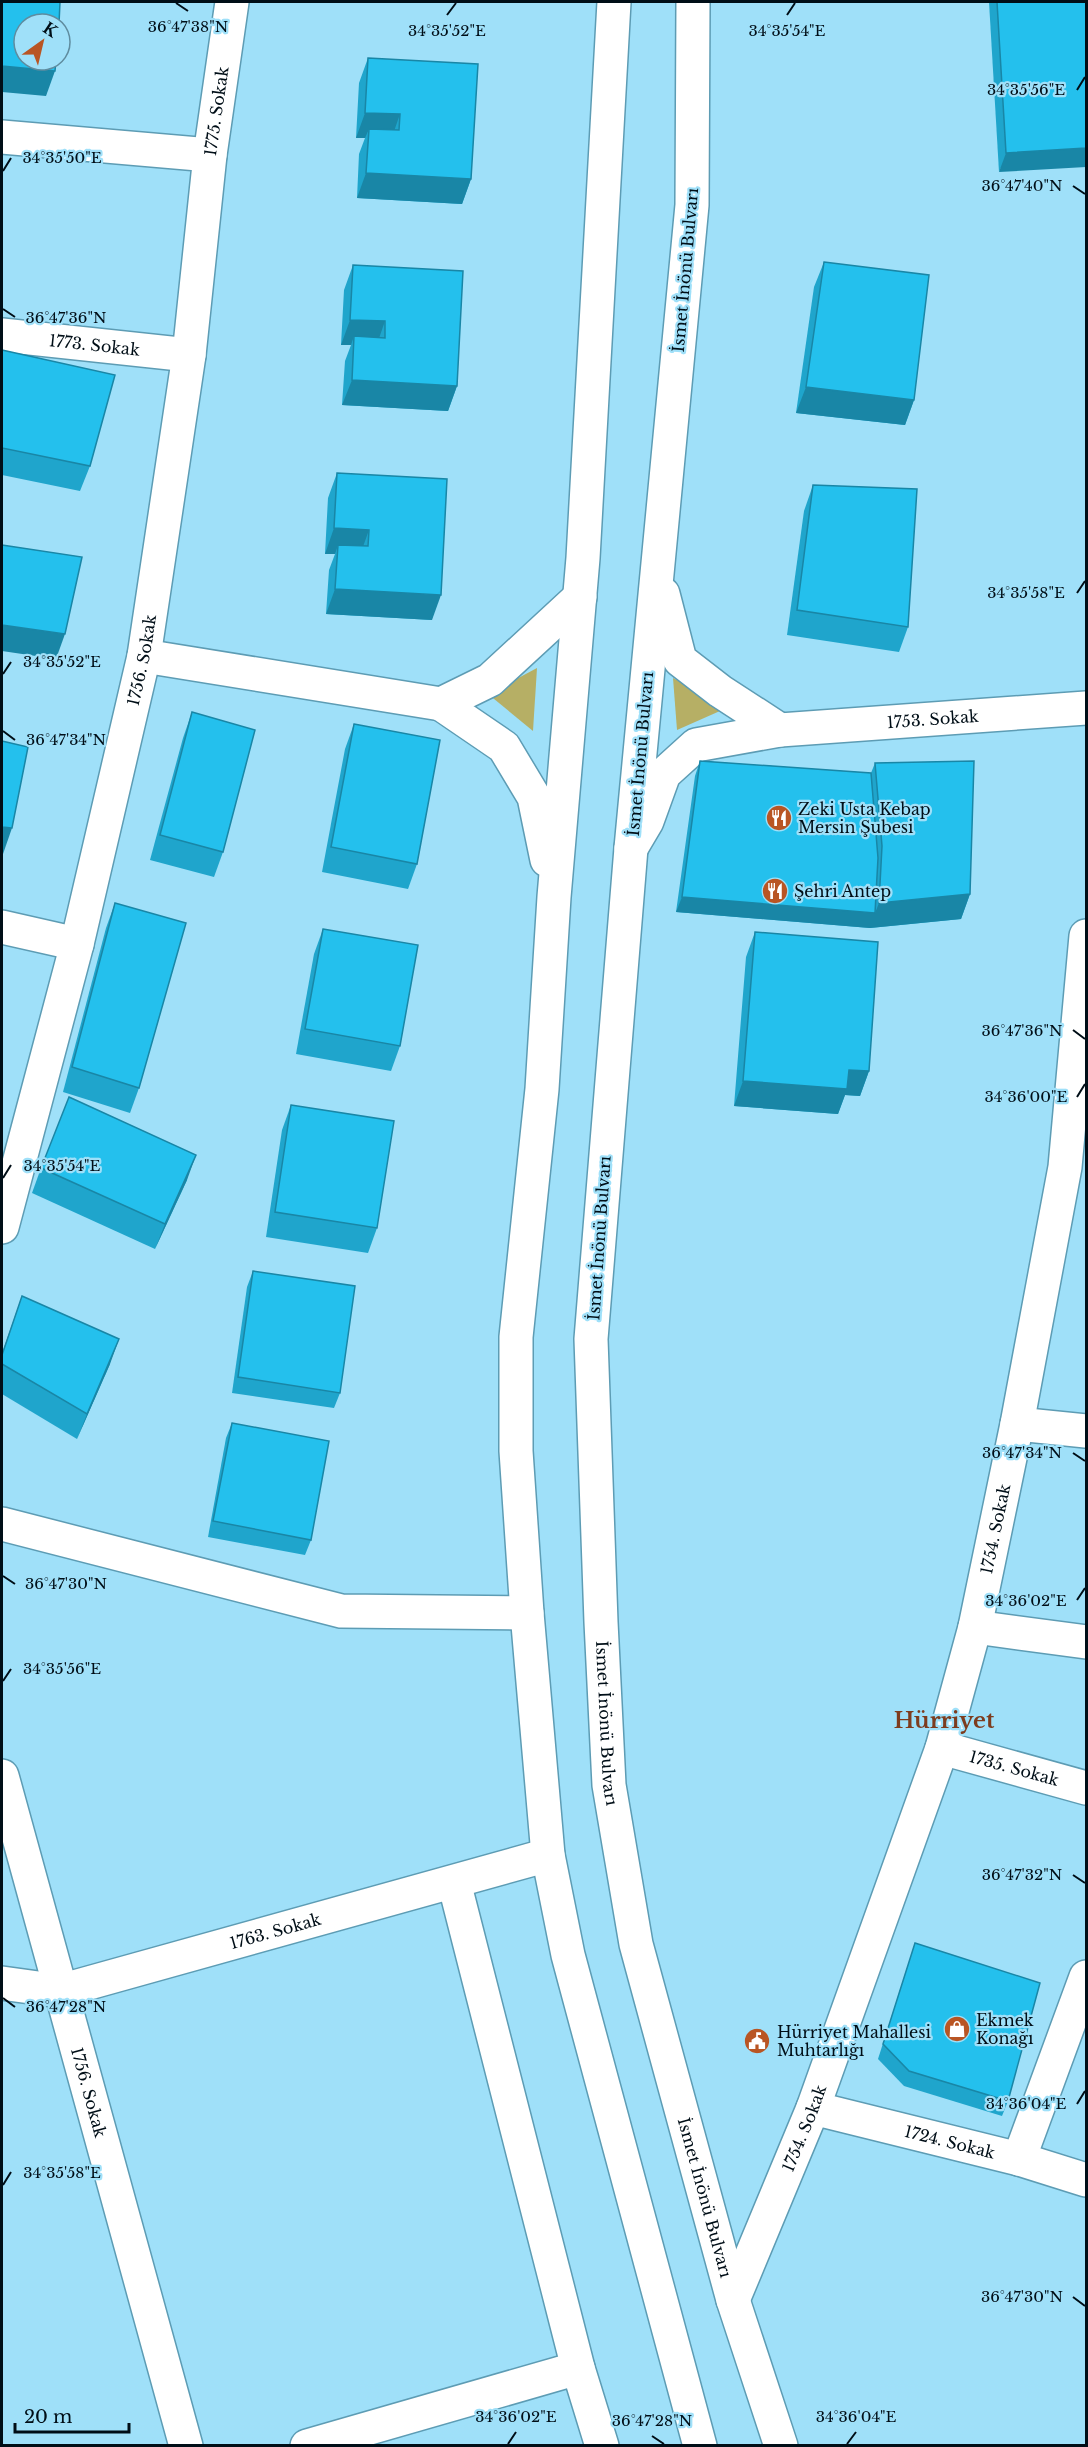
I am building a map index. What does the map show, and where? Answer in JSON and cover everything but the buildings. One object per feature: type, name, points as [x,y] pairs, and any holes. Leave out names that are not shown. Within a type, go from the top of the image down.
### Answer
[{"type":"street","name":"1775. Sokak","points":[[2,137],[210,154],[232,2]]},
{"type":"street","points":[[595,2],[609,64]]},
{"type":"street","points":[[614,2],[580,597],[554,897],[542,1089],[516,1338],[516,1450],[527,1613],[548,1855],[567,1955],[700,2445]]},
{"type":"street","name":"İsmet İnönü Bulvarı","points":[[695,5],[692,205],[631,848],[591,1339],[609,1785],[636,1944],[733,2300],[781,2445]]},
{"type":"street","name":"1756. Sokak","points":[[2,1227],[77,944],[144,656],[189,355],[210,154]]},
{"type":"street","name":"1773. Sokak","points":[[2,335],[189,355]]},
{"type":"street","points":[[657,569],[680,660],[720,691],[780,730]]},
{"type":"street","points":[[441,704],[490,680],[580,597]]},
{"type":"street","points":[[144,656],[441,704],[504,747],[534,797],[554,897]]},
{"type":"street","name":"1753. Sokak","points":[[631,848],[647,821],[664,774],[696,745],[780,730],[1086,708]]},
{"type":"street","points":[[2,927],[77,944]]},
{"type":"street","name":"1754. Sokak","points":[[733,2300],[813,2108],[942,1748],[975,1628],[1017,1424],[1065,1167],[1086,936]]},
{"type":"street","points":[[1017,1424],[1086,1431]]},
{"type":"street","points":[[2,1524],[341,1611],[527,1613]]},
{"type":"street","points":[[975,1628],[1086,1642]]},
{"type":"street","name":"1735. Sokak","points":[[942,1748],[1086,1788]]},
{"type":"street","name":"1756. Sokak","points":[[2,1776],[186,2445]]},
{"type":"street","name":"1763. Sokak","points":[[2,1983],[60,1991],[548,1855]]},
{"type":"street","points":[[454,1881],[578,2368],[602,2445]]},
{"type":"street","points":[[1019,2159],[1086,1977]]},
{"type":"street","name":"1724. Sokak","points":[[813,2108],[1019,2159],[1086,2180]]},
{"type":"street","points":[[307,2445],[578,2368]]},
{"type":"shaded area","points":[[537,668],[533,731],[488,694]]},
{"type":"shaded area","points":[[673,678],[729,707],[677,730]]},
{"type":"place","name":"Zeki Usta Kebap Mersin Şubesi","points":[[779,818]]},
{"type":"place","name":"Şehri Antep","points":[[775,891]]},
{"type":"place","name":"Ekmek Konağı","points":[[957,2029]]},
{"type":"place","name":"Hürriyet Mahallesi Muhtarlığı","points":[[757,2041]]},
{"type":"district","name":"Hürriyet","points":[[944,1720]]}]
